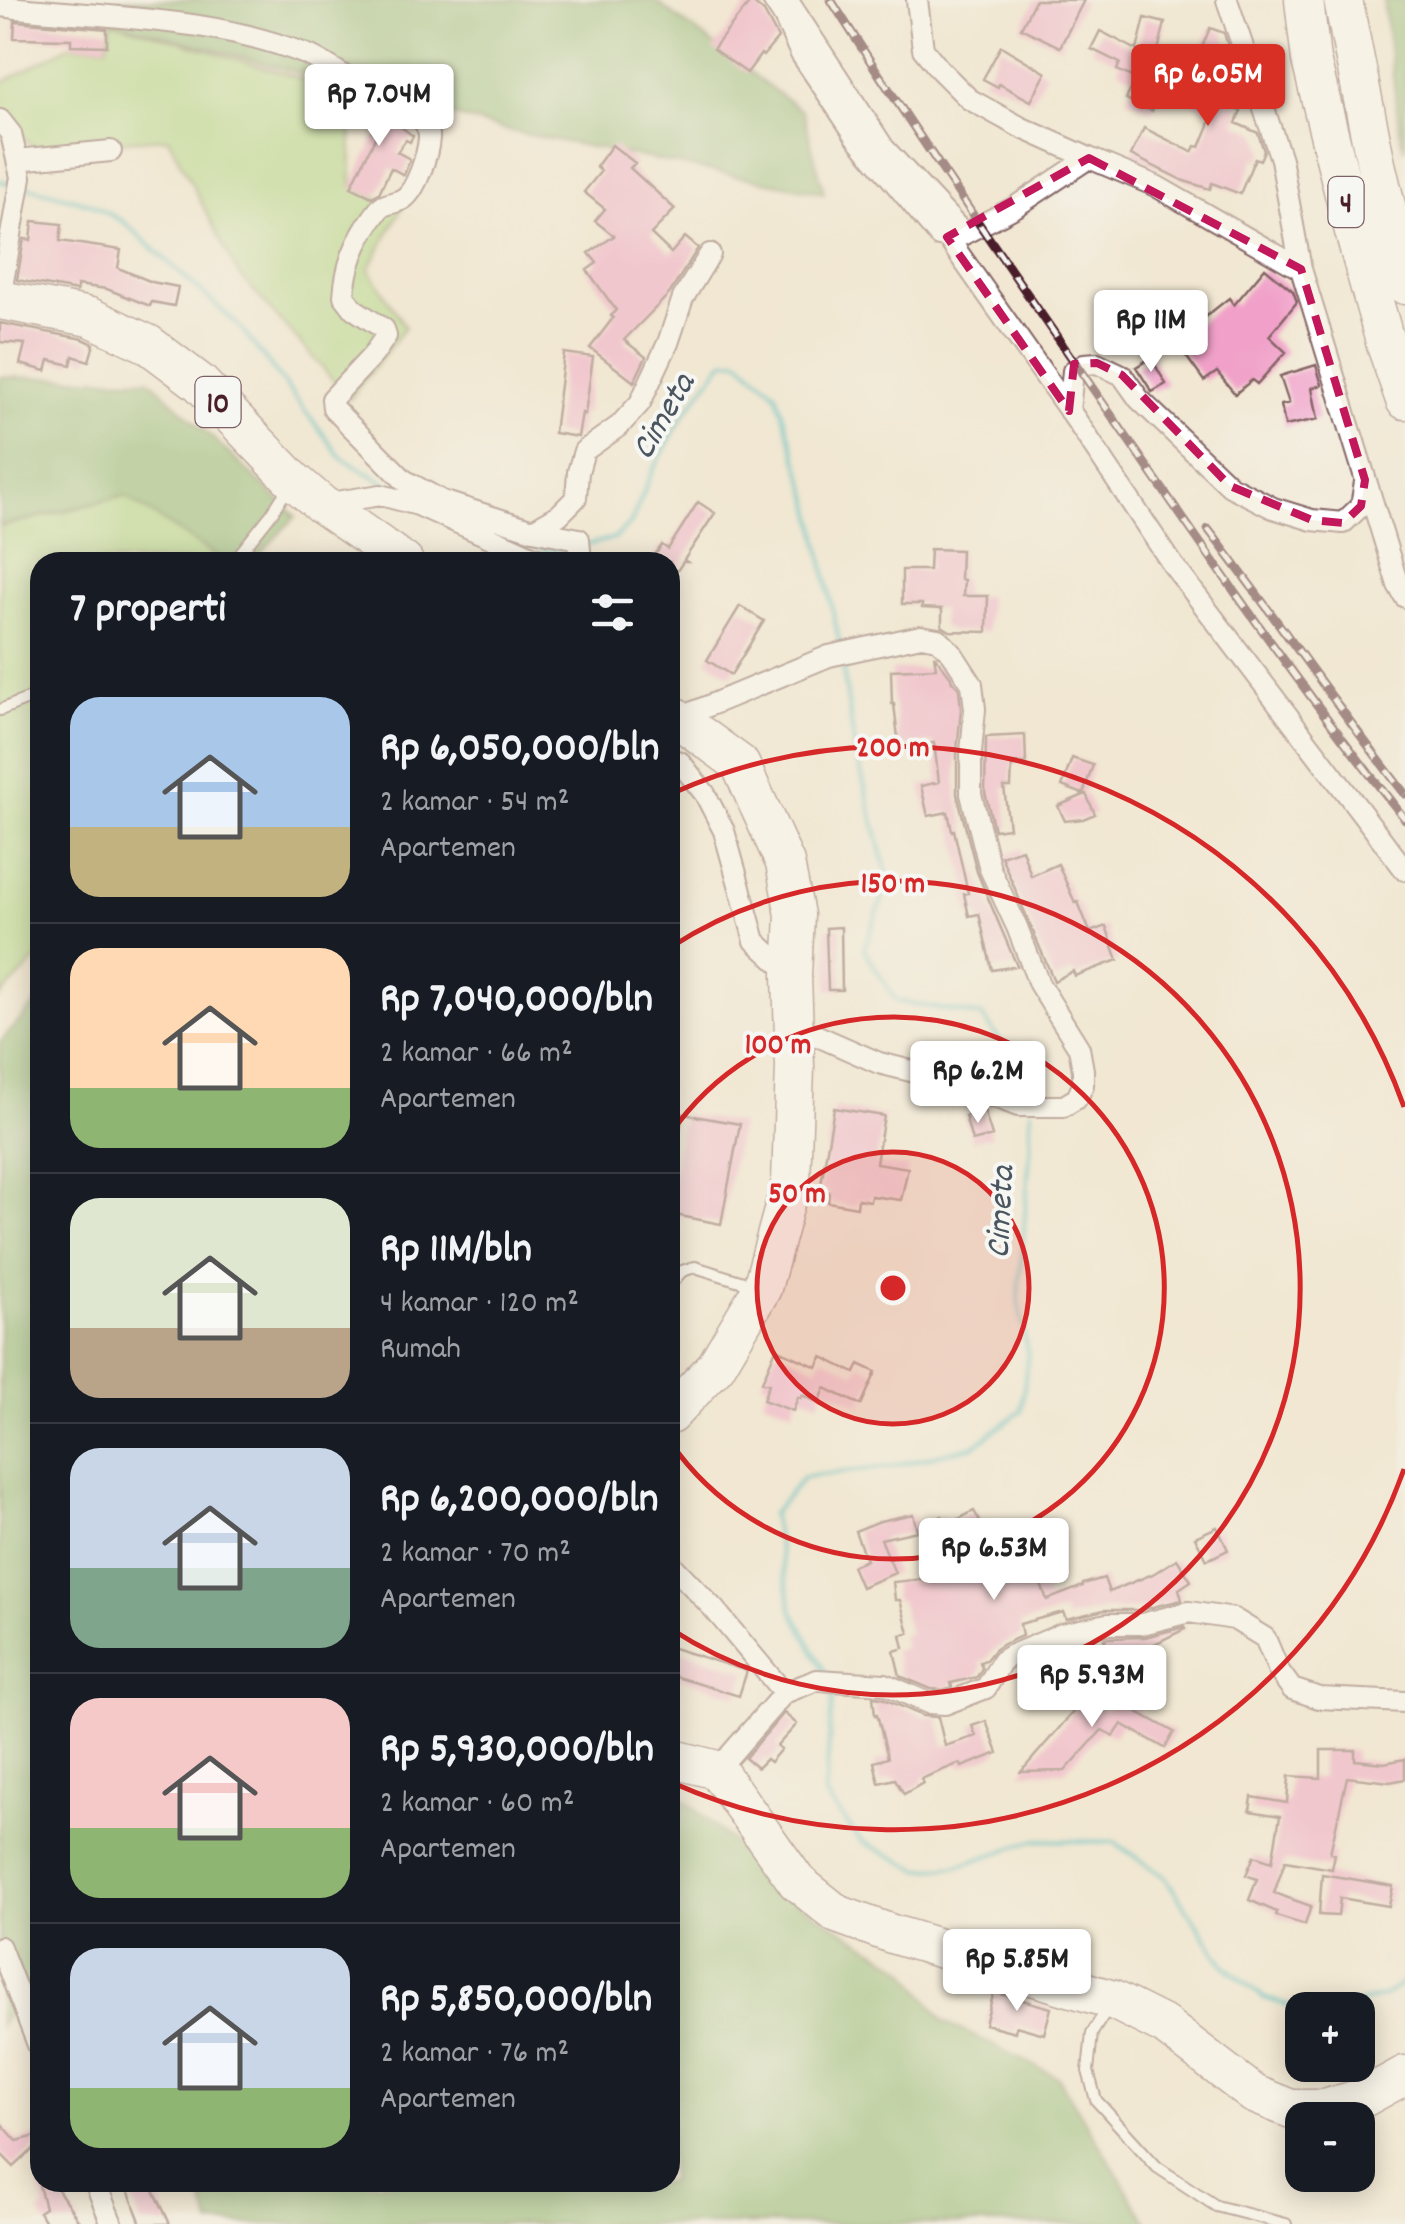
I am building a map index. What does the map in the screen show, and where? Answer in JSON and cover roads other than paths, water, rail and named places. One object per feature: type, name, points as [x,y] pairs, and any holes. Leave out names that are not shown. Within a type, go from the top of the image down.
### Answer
[{"type":"highway","name":"4","points":[[1304,0],[1312,60],[1346,206],[1405,400]]},
{"type":"highway","name":"4","points":[[1343,0],[1405,285]]},
{"type":"highway","name":"10","points":[[0,300],[90,317],[148,344],[200,383],[307,492],[390,552]]},
{"type":"highway","points":[[680,720],[740,764],[785,863],[796,915],[791,1182],[762,1288],[716,1366],[680,1412]]},
{"type":"highway","points":[[680,1760],[717,1770],[797,1882],[837,1914],[1113,2000],[1165,2026],[1254,2094],[1292,2109],[1325,2109],[1365,2097],[1405,2075]]},
{"type":"street","points":[[773,0],[802,54],[856,136],[940,236],[956,236],[1015,207],[1089,158]]},
{"type":"street","points":[[788,0],[884,148],[956,236],[1173,564],[1405,870]]},
{"type":"street","points":[[918,0],[923,48],[970,99],[1020,126],[1156,186],[1301,269]]},
{"type":"street","points":[[1226,0],[1281,159],[1301,269],[1405,598]]},
{"type":"street","points":[[0,6],[168,22],[272,42],[313,57],[374,96],[425,122],[430,133],[428,144],[412,192],[379,208],[357,239],[348,263],[344,296],[354,309],[384,329],[386,336],[332,399],[334,408],[404,480],[442,501],[533,530],[581,552]]},
{"type":"street","points":[[0,120],[10,134],[16,208],[0,300]]},
{"type":"street","points":[[13,159],[111,151]]},
{"type":"street","points":[[533,530],[559,515],[576,498],[584,452],[619,426],[640,404],[668,344],[683,298],[710,254]]},
{"type":"street","points":[[1069,411],[1073,371],[1084,364],[1097,363],[1122,375],[1139,399],[1230,486],[1273,508],[1312,520],[1343,523],[1361,506],[1366,480]]},
{"type":"street","points":[[307,492],[382,494],[418,504],[523,552]]},
{"type":"street","points":[[680,714],[829,656],[921,636],[938,640],[952,653],[972,684],[975,709],[970,794],[990,869],[1039,984],[1078,1048],[1083,1085],[1077,1098],[1064,1106],[1018,1106],[960,1084],[878,1063],[794,1026]]},
{"type":"street","points":[[680,762],[705,794],[724,832],[755,941],[792,974]]},
{"type":"street","points":[[680,1574],[784,1693]]},
{"type":"street","points":[[717,1770],[784,1693],[817,1680],[886,1684],[928,1704],[945,1704],[986,1688],[1002,1661],[1010,1656],[1062,1634],[1107,1624],[1142,1624],[1188,1612],[1234,1619],[1265,1638],[1279,1671],[1292,1689],[1319,1698],[1405,1702]]},
{"type":"street","points":[[0,1948],[30,2024]]},
{"type":"street","points":[[99,2192],[112,2224]]},
{"type":"lane","points":[[241,552],[272,512],[307,492]]},
{"type":"lane","points":[[0,710],[30,698]]},
{"type":"lane","points":[[680,1274],[695,1267],[762,1288]]},
{"type":"lane","points":[[1113,2000],[1092,2033],[1088,2071],[1096,2100],[1157,2167],[1216,2206],[1286,2224]]},
{"type":"waterway","name":"Cimeta","points":[[0,181],[15,184]]},
{"type":"waterway","name":"Cimeta","points":[[25,186],[89,203],[124,222],[239,326],[342,458],[399,491]]},
{"type":"waterway","name":"Cimeta","points":[[583,546],[615,538],[631,523],[652,472],[682,417],[724,361],[739,360],[776,393],[811,502],[840,646]]},
{"type":"waterway","name":"Cimeta","points":[[525,542],[545,550],[573,549]]},
{"type":"waterway","name":"Cimeta","points":[[841,657],[855,748],[889,881],[864,949],[896,1001],[982,1016],[1031,1083],[1031,1100]]},
{"type":"waterway","name":"Cimeta","points":[[826,1674],[792,1610],[772,1514],[804,1477],[889,1467],[974,1446],[1021,1411],[1028,1354],[1018,1300],[1031,1111]]},
{"type":"waterway","name":"Cimeta","points":[[833,1688],[825,1795],[861,1841],[920,1870],[958,1866],[1036,1840],[1114,1842],[1165,1877],[1225,1966],[1264,1998],[1285,2004]]},
{"type":"waterway","name":"Cimeta","points":[[1375,1999],[1405,1981]]},
{"type":"railway","points":[[831,0],[962,199],[1210,557],[1405,819]]},
{"type":"railway","points":[[1208,529],[1405,794]]}]
